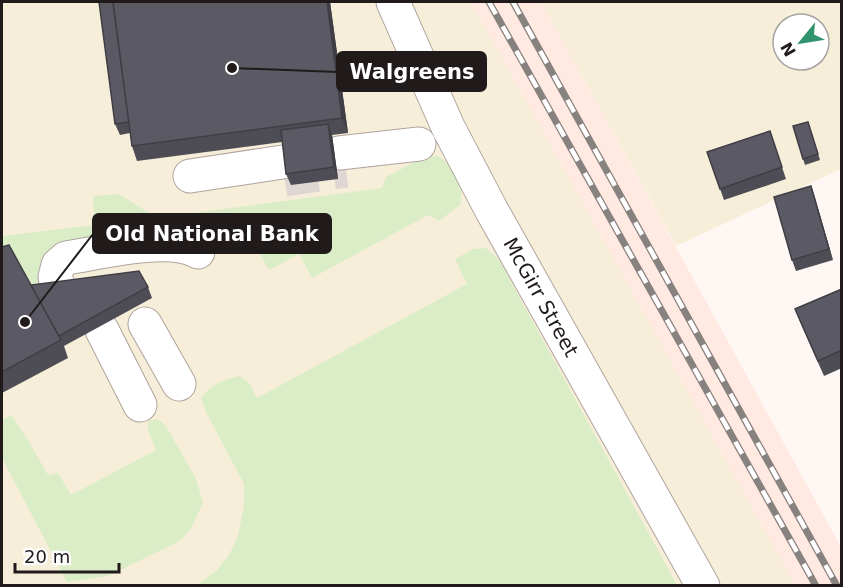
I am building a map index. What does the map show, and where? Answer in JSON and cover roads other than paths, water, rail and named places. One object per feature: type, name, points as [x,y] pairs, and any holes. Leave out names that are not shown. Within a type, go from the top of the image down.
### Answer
[{"type":"street","name":"McGirr Street","points":[[393,2],[448,127],[492,211],[703,585]]},
{"type":"street","points":[[382,165],[342,162],[419,144]]},
{"type":"street","points":[[198,184],[284,171]]},
{"type":"street","points":[[109,268],[169,244],[188,246],[198,252]]},
{"type":"street","points":[[114,330],[150,400],[114,330]]},
{"type":"tunnel","points":[[285,180],[346,171]]},
{"type":"tunnel","points":[[106,280],[123,325]]},
{"type":"railway","points":[[489,2],[816,586]]},
{"type":"railway","points":[[513,2],[837,586]]},
{"type":"place","name":"Walgreens","points":[[232,68]]},
{"type":"place","name":"Old National Bank","points":[[25,322]]}]
